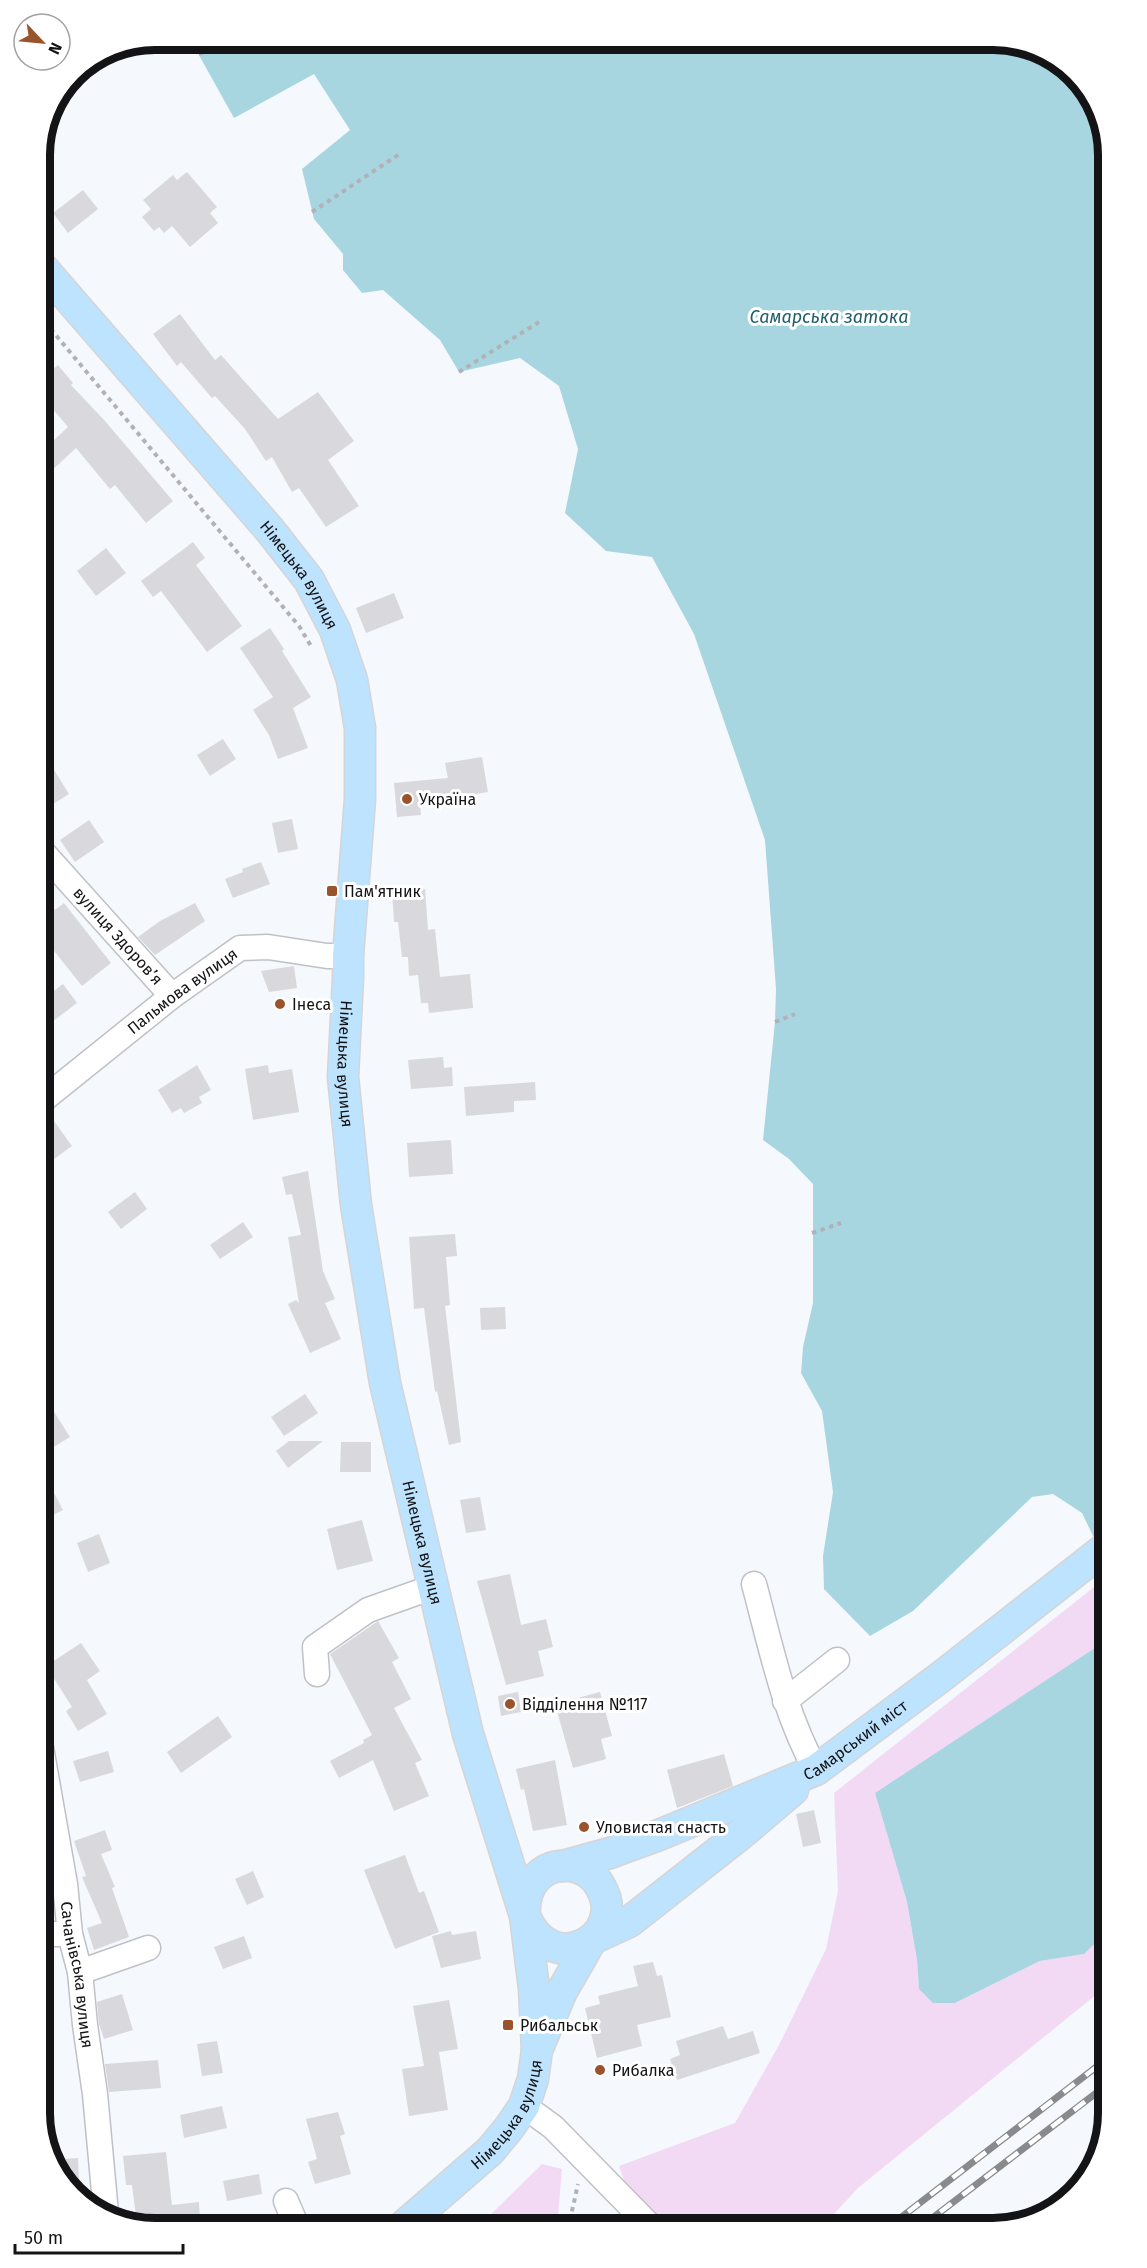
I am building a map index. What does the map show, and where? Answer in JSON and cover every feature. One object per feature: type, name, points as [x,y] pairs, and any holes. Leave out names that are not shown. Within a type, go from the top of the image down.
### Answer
[{"type":"main road","name":"Німецька вулиця","points":[[50,277],[269,529],[309,580],[335,630],[352,680],[360,728],[360,799],[348,956],[343,1077],[356,1205],[385,1383],[433,1587],[468,1734],[525,1916]]},
{"type":"main road","name":"Самарський міст","points":[[564,1866],[610,1853],[659,1835],[816,1770],[942,1676],[1098,1554]]},
{"type":"main road","points":[[525,1916],[530,1929],[540,1940],[552,1947],[566,1949],[579,1946],[629,1922],[670,1891],[816,1770]]},
{"type":"main road","points":[[502,1845],[532,1861],[576,1867],[588,1872],[598,1881],[607,1905],[600,1930],[592,1940]]},
{"type":"main road","points":[[537,2049],[534,1989],[524,1904],[526,1893],[532,1882],[552,1868],[564,1866]]},
{"type":"main road","name":"Німецька вулиця","points":[[413,2218],[490,2151],[524,2106],[533,2079],[537,2049],[562,1990],[592,1940]]},
{"type":"street","name":"вулиця Здоровʼя","points":[[50,860],[172,996]]},
{"type":"street","name":"Пальмова вулиця","points":[[50,1094],[172,996],[240,948],[268,947],[327,956],[348,956]]},
{"type":"street","points":[[754,1584],[785,1701],[803,1748],[816,1770]]},
{"type":"street","points":[[317,1674],[315,1647],[369,1610],[433,1587]]},
{"type":"street","points":[[785,1701],[837,1660]]},
{"type":"street","name":"Сачанівська вулиця","points":[[50,1799],[65,1884],[70,1934],[80,1972],[105,2206]]},
{"type":"street","points":[[50,1934],[70,1934]]},
{"type":"street","points":[[80,1972],[148,1948]]},
{"type":"street","points":[[524,2106],[554,2127],[643,2218]]},
{"type":"street","points":[[286,2201],[293,2218]]},
{"type":"path","points":[[199,54],[209,50]]},
{"type":"path","points":[[312,212],[401,153]]},
{"type":"path","points":[[459,372],[539,322]]},
{"type":"path","points":[[50,328],[299,626],[316,654]]},
{"type":"path","points":[[775,1022],[795,1014]]},
{"type":"path","points":[[812,1233],[841,1223]]},
{"type":"path","points":[[571,2218],[585,2157]]},
{"type":"shaded area","points":[[1098,1584],[1098,1647],[875,1793],[907,1902],[917,1960],[919,1989],[955,2003],[1040,1961],[1084,1954],[1098,1941],[1098,1993],[858,2188],[830,2218],[637,2218],[619,2166],[735,2123],[779,2045],[826,1949],[838,1891],[834,1793]]},
{"type":"shaded area","points":[[542,2164],[562,2169],[558,2215],[554,2218],[487,2218]]},
{"type":"water","name":"Самарська затока","points":[[196,50],[1000,50],[1033,57],[1045,64],[1067,80],[1083,102],[1090,114],[1098,154],[1098,1546],[1082,1513],[1053,1494],[1032,1497],[913,1611],[870,1636],[824,1589],[823,1556],[833,1492],[822,1411],[801,1373],[803,1347],[813,1303],[813,1184],[789,1159],[763,1140],[775,1022],[776,989],[765,840],[694,634],[652,557],[606,551],[565,513],[578,449],[559,386],[520,358],[459,372],[440,340],[383,290],[362,293],[343,270],[343,254],[314,219],[302,169],[350,130],[314,74],[234,118]]},
{"type":"water","points":[[1098,1646],[1098,1941],[1084,1954],[1040,1961],[955,2003],[933,2003],[919,1989],[917,1960],[907,1902],[875,1793]]},
{"type":"building","points":[[187,172],[217,207],[210,213],[218,223],[190,247],[172,226],[164,233],[159,227],[154,231],[142,217],[151,209],[143,200],[173,175],[177,180]]},
{"type":"building","points":[[83,190],[98,209],[68,233],[53,213]]},
{"type":"building","points":[[180,314],[215,360],[221,355],[278,419],[318,392],[354,441],[328,460],[359,506],[326,527],[299,488],[292,492],[272,457],[266,461],[245,429],[215,396],[212,398],[181,362],[177,366],[153,334]]},
{"type":"building","points":[[58,365],[73,383],[71,385],[173,501],[146,523],[115,485],[110,489],[76,448],[50,472],[50,444],[68,427],[50,406],[50,372]]},
{"type":"building","points":[[193,542],[205,558],[196,565],[242,626],[207,652],[161,591],[153,597],[141,581]]},
{"type":"building","points":[[106,548],[126,573],[96,596],[77,571]]},
{"type":"building","points":[[394,593],[404,618],[366,633],[356,608]]},
{"type":"building","points":[[270,628],[311,697],[293,708],[308,748],[278,759],[269,735],[253,710],[273,697],[240,648]]},
{"type":"building","points":[[223,739],[236,759],[210,776],[197,755]]},
{"type":"building","points":[[482,757],[488,792],[420,803],[421,815],[397,817],[394,783],[448,778],[445,763]]},
{"type":"building","points":[[50,766],[69,794],[50,806]]},
{"type":"building","points":[[292,819],[298,849],[278,853],[272,823]]},
{"type":"building","points":[[89,820],[104,842],[75,862],[60,840]]},
{"type":"building","points":[[261,862],[270,884],[233,898],[225,879]]},
{"type":"building","points":[[425,889],[428,930],[435,929],[440,977],[470,974],[473,1008],[429,1013],[428,1003],[421,1003],[418,975],[409,976],[408,957],[402,957],[398,922],[394,922],[392,891]]},
{"type":"building","points":[[50,903],[55,910],[64,903],[111,963],[82,986],[50,946]]},
{"type":"building","points":[[195,903],[205,921],[155,955],[138,937],[160,921]]},
{"type":"building","points":[[294,966],[297,988],[269,992],[261,971]]},
{"type":"building","points":[[63,984],[77,1003],[52,1022],[50,1019],[50,994]]},
{"type":"building","points":[[443,1057],[444,1068],[452,1067],[453,1086],[411,1089],[408,1060]]},
{"type":"building","points":[[197,1065],[211,1090],[199,1097],[202,1103],[184,1113],[181,1108],[172,1113],[158,1090]]},
{"type":"building","points":[[268,1065],[269,1073],[292,1069],[299,1112],[253,1120],[245,1069]]},
{"type":"building","points":[[535,1082],[536,1100],[514,1101],[514,1112],[466,1116],[464,1087]]},
{"type":"building","points":[[54,1121],[72,1146],[50,1162],[50,1124]]},
{"type":"building","points":[[451,1140],[453,1174],[409,1177],[407,1143]]},
{"type":"building","points":[[308,1171],[323,1271],[335,1299],[325,1303],[341,1339],[310,1353],[288,1304],[296,1300],[299,1303],[288,1237],[301,1235],[292,1194],[286,1195],[282,1177]]},
{"type":"building","points":[[135,1192],[147,1209],[121,1229],[108,1212]]},
{"type":"building","points":[[243,1222],[253,1237],[220,1259],[210,1245]]},
{"type":"building","points":[[455,1234],[457,1256],[446,1257],[450,1305],[445,1306],[461,1442],[449,1445],[437,1391],[435,1392],[424,1308],[414,1309],[409,1237]]},
{"type":"building","points":[[505,1307],[506,1329],[481,1330],[480,1308]]},
{"type":"building","points":[[305,1394],[318,1413],[284,1436],[271,1417]]},
{"type":"building","points":[[50,1405],[70,1437],[50,1449]]},
{"type":"building","points":[[289,1441],[323,1441],[288,1468],[276,1451]]},
{"type":"building","points":[[341,1442],[371,1442],[371,1472],[340,1472]]},
{"type":"building","points":[[50,1485],[63,1510],[50,1516]]},
{"type":"building","points":[[480,1497],[486,1530],[466,1533],[460,1500]]},
{"type":"building","points":[[362,1520],[373,1561],[337,1570],[327,1529]]},
{"type":"building","points":[[99,1534],[110,1563],[88,1572],[77,1543]]},
{"type":"building","points":[[510,1574],[521,1625],[546,1619],[553,1647],[538,1651],[544,1676],[506,1685],[477,1581]]},
{"type":"building","points":[[378,1621],[399,1658],[392,1662],[411,1699],[394,1708],[422,1760],[415,1763],[429,1796],[394,1811],[373,1760],[339,1778],[330,1761],[364,1743],[363,1740],[372,1735],[330,1654]]},
{"type":"building","points":[[81,1643],[100,1671],[87,1680],[107,1714],[78,1731],[66,1711],[72,1707],[50,1672],[50,1663]]},
{"type":"building","name":"Відділення №117","points":[[518,1692],[521,1712],[501,1716],[498,1696]]},
{"type":"building","points":[[600,1692],[612,1736],[601,1739],[606,1759],[573,1768],[555,1704]]},
{"type":"building","points":[[218,1716],[232,1737],[181,1773],[167,1752]]},
{"type":"building","points":[[108,1751],[114,1772],[80,1782],[73,1761]]},
{"type":"building","points":[[724,1754],[733,1786],[677,1808],[667,1770]]},
{"type":"building","points":[[555,1760],[567,1825],[533,1831],[524,1789],[521,1790],[516,1769]]},
{"type":"building","points":[[814,1810],[821,1843],[803,1847],[796,1814]]},
{"type":"building","points":[[105,1830],[112,1850],[101,1854],[115,1887],[112,1888],[129,1937],[94,1950],[87,1928],[102,1923],[82,1877],[86,1876],[74,1841]]},
{"type":"building","points":[[405,1855],[419,1893],[424,1891],[439,1932],[395,1949],[364,1870]]},
{"type":"building","points":[[253,1871],[264,1897],[247,1905],[235,1879]]},
{"type":"building","points":[[451,1931],[452,1935],[476,1931],[481,1959],[441,1968],[432,1936]]},
{"type":"building","points":[[244,1936],[252,1958],[223,1969],[214,1947]]},
{"type":"building","points":[[653,1962],[657,1976],[662,1975],[671,2017],[637,2025],[642,2046],[597,2058],[585,2008],[600,2004],[598,1996],[638,1986],[633,1966]]},
{"type":"building","points":[[122,1994],[133,2030],[104,2039],[99,2024],[97,2002]]},
{"type":"building","points":[[449,2000],[458,2049],[439,2052],[448,2110],[409,2116],[402,2069],[424,2066],[413,2006]]},
{"type":"building","points":[[723,2026],[728,2039],[753,2031],[760,2053],[677,2080],[670,2059],[680,2055],[676,2041]]},
{"type":"building","points":[[217,2041],[223,2073],[202,2076],[197,2044]]},
{"type":"building","points":[[158,2060],[161,2088],[109,2092],[105,2064]]},
{"type":"building","points":[[222,2106],[227,2128],[184,2138],[180,2115]]},
{"type":"building","points":[[338,2112],[345,2134],[340,2136],[351,2174],[315,2184],[308,2162],[317,2159],[306,2119]]},
{"type":"building","points":[[166,2152],[172,2205],[199,2202],[200,2218],[136,2216],[132,2185],[126,2185],[123,2156]]},
{"type":"building","points":[[78,2158],[79,2181],[75,2181],[60,2159]]},
{"type":"building","points":[[259,2174],[262,2194],[227,2201],[223,2181]]},
{"type":"railway","points":[[900,2218],[1098,2066]]},
{"type":"railway","points":[[932,2218],[1098,2092]]},
{"type":"place","name":"Україна","points":[[407,799]]},
{"type":"place","name":"Пам'ятник","points":[[332,891]]},
{"type":"place","name":"Інеса","points":[[280,1004]]},
{"type":"place","name":"Відділення №117","points":[[510,1704]]},
{"type":"place","name":"Уловистая снасть","points":[[584,1827]]},
{"type":"place","name":"Рибальськ","points":[[508,2025]]},
{"type":"place","name":"Рибалка","points":[[600,2070]]}]
